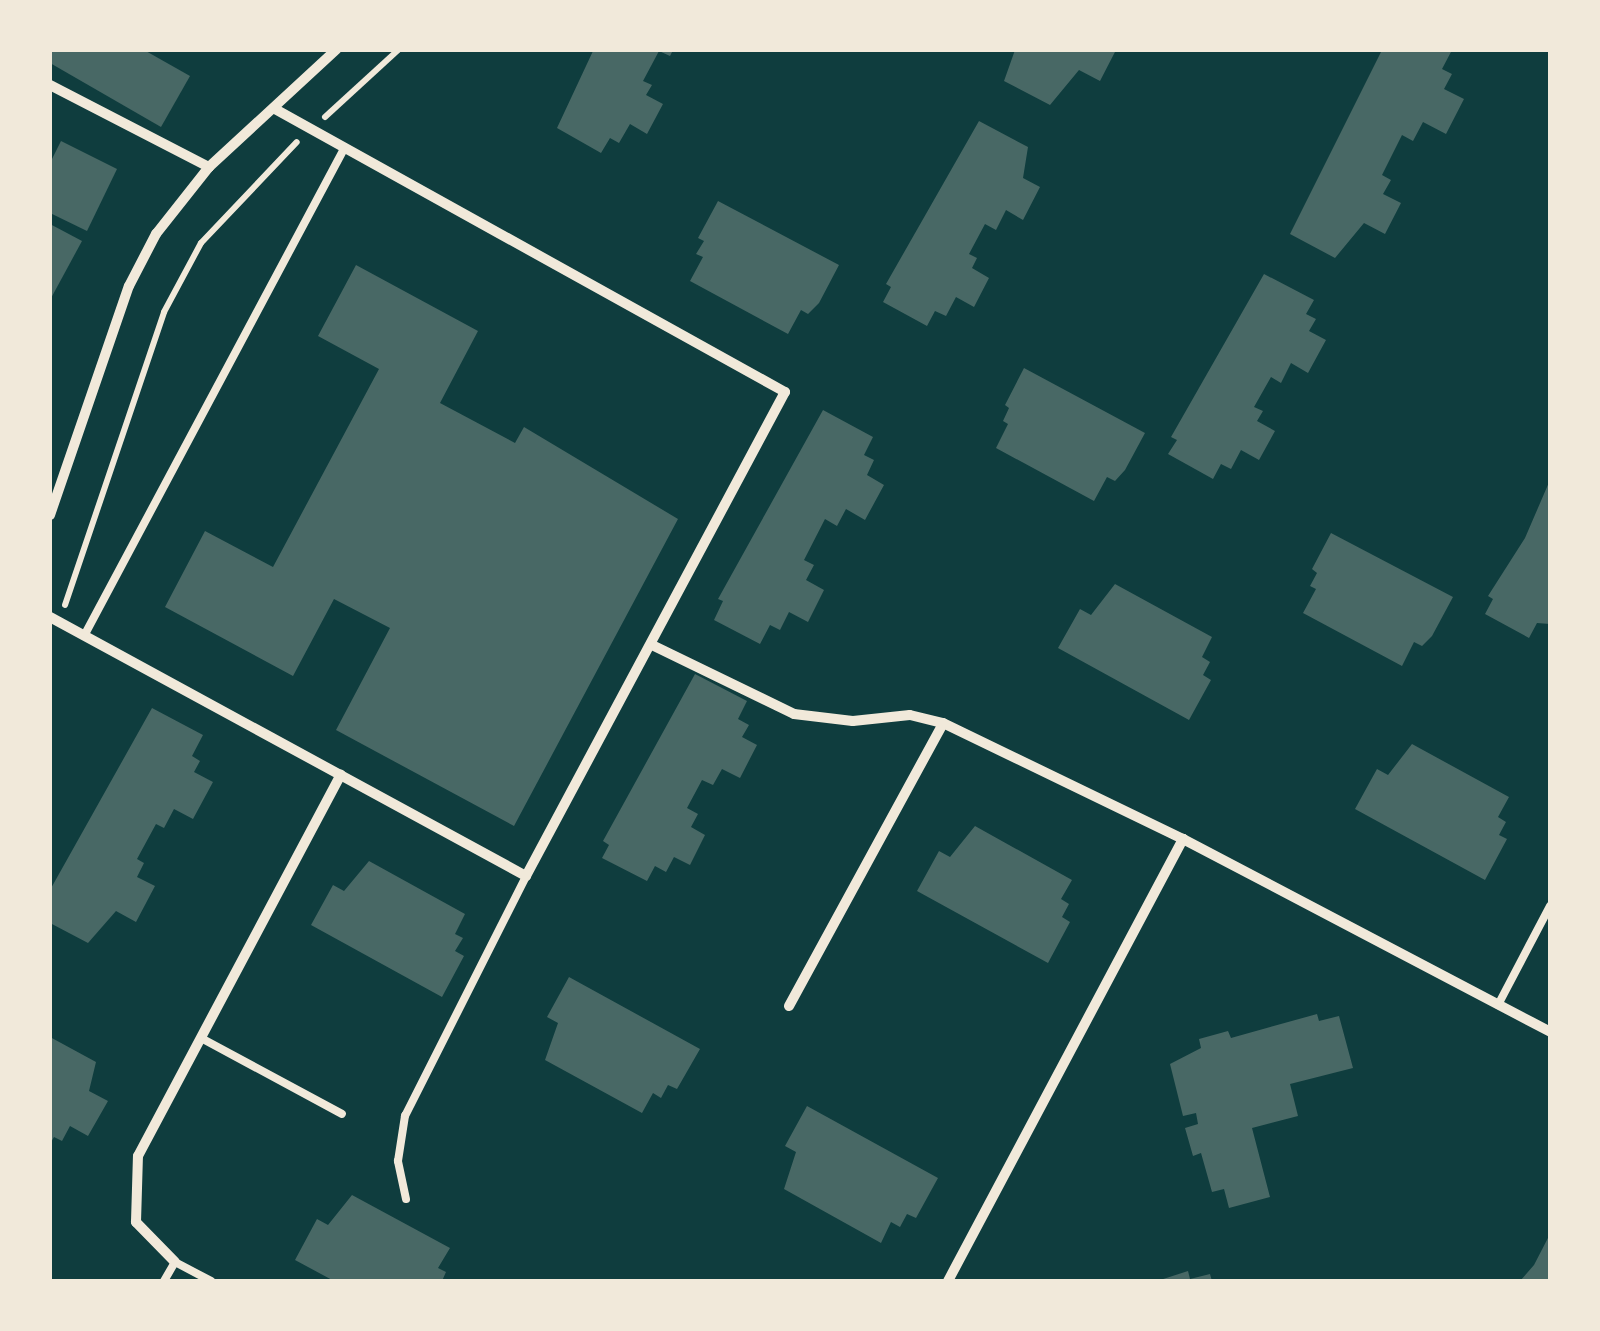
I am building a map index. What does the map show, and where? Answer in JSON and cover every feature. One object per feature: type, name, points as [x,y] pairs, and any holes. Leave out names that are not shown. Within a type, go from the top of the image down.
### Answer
[{"type":"street","points":[[50,515],[129,286],[156,234],[209,167],[336,50]]},
{"type":"street","points":[[50,85],[209,167]]},
{"type":"street","points":[[54,619],[526,876],[785,392],[273,108]]},
{"type":"street","points":[[652,645],[794,714],[852,721],[910,715],[943,722],[1183,839],[1550,1032]]},
{"type":"street","points":[[789,1006],[943,722]]},
{"type":"street","points":[[174,1262],[136,1222],[138,1156],[341,775]]},
{"type":"street","points":[[948,1281],[1183,839]]},
{"type":"lane","points":[[84,636],[345,147]]},
{"type":"lane","points":[[406,1199],[398,1161],[405,1116],[526,876]]},
{"type":"lane","points":[[1498,1005],[1550,906]]},
{"type":"lane","points":[[201,1038],[342,1114]]},
{"type":"lane","points":[[164,1281],[174,1262],[211,1281]]},
{"type":"path","points":[[54,619],[164,312],[201,243],[254,181],[398,50]]},
{"type":"building","points":[[50,50],[144,50],[190,76],[161,127],[50,63]]},
{"type":"building","points":[[673,50],[670,56],[659,51],[643,81],[652,85],[646,95],[663,104],[647,134],[630,124],[619,143],[610,138],[601,153],[557,128],[593,51]]},
{"type":"building","points":[[1015,50],[1116,50],[1100,81],[1079,70],[1050,105],[1004,81]]},
{"type":"building","points":[[1382,50],[1452,50],[1442,69],[1452,74],[1444,89],[1464,99],[1446,134],[1423,122],[1413,141],[1402,135],[1382,175],[1391,180],[1383,194],[1401,203],[1385,234],[1364,223],[1335,258],[1290,234]]},
{"type":"building","points":[[979,121],[1028,147],[1023,178],[1040,187],[1023,220],[1006,210],[996,230],[985,224],[969,254],[977,258],[972,268],[989,278],[974,307],[956,297],[946,316],[935,311],[927,326],[883,302],[891,287],[886,284]]},
{"type":"building","points":[[61,141],[117,169],[87,231],[50,213],[50,163]]},
{"type":"building","points":[[718,201],[839,265],[819,303],[808,314],[801,310],[788,334],[690,281],[703,257],[696,254],[704,241],[698,238]]},
{"type":"building","points":[[50,224],[82,241],[50,300]]},
{"type":"building","points":[[356,265],[478,331],[440,403],[515,443],[524,427],[678,519],[514,826],[336,730],[390,628],[334,599],[293,676],[165,607],[205,531],[273,567],[379,369],[318,336]]},
{"type":"building","points":[[1264,274],[1314,300],[1306,314],[1316,319],[1309,331],[1326,340],[1308,373],[1291,363],[1281,383],[1271,377],[1254,407],[1263,411],[1257,421],[1275,431],[1259,460],[1241,450],[1231,469],[1221,464],[1213,479],[1168,454],[1177,440],[1171,437]]},
{"type":"building","points":[[1024,368],[1145,433],[1125,470],[1115,481],[1107,477],[1094,501],[996,448],[1008,424],[1003,421],[1009,408],[1005,405]]},
{"type":"building","points":[[823,410],[873,437],[864,455],[874,460],[867,475],[884,485],[865,520],[846,509],[837,526],[825,519],[804,560],[814,565],[806,580],[824,590],[808,622],[789,612],[780,630],[770,625],[760,644],[714,620],[723,601],[718,599]]},
{"type":"building","points":[[1550,480],[1550,624],[1537,623],[1529,638],[1485,614],[1493,599],[1488,596],[1525,538]]},
{"type":"building","points":[[1331,533],[1453,597],[1432,636],[1422,646],[1414,642],[1402,666],[1303,613],[1316,589],[1310,586],[1317,573],[1312,569]]},
{"type":"building","points":[[1115,584],[1212,637],[1202,657],[1210,662],[1203,675],[1211,680],[1189,720],[1058,648],[1080,609],[1091,615]]},
{"type":"building","points":[[695,674],[747,701],[738,719],[749,725],[742,737],[757,745],[740,778],[722,769],[713,785],[702,780],[687,808],[698,814],[691,827],[705,835],[690,865],[674,857],[666,872],[655,866],[647,881],[602,858],[609,845],[603,841]]},
{"type":"building","points":[[152,708],[203,735],[192,756],[200,761],[194,772],[213,782],[193,819],[174,809],[164,828],[156,824],[137,859],[144,863],[137,877],[155,886],[136,922],[116,911],[88,943],[50,923],[50,890]]},
{"type":"building","points":[[1412,744],[1509,797],[1498,817],[1506,822],[1499,835],[1507,839],[1485,880],[1355,809],[1377,769],[1388,775]]},
{"type":"building","points":[[975,826],[1072,880],[1061,899],[1069,904],[1062,917],[1070,922],[1048,963],[917,891],[939,851],[950,857]]},
{"type":"building","points":[[369,861],[465,914],[455,934],[463,938],[455,951],[464,956],[442,997],[311,925],[333,885],[344,891]]},
{"type":"building","points":[[569,977],[700,1049],[677,1089],[668,1085],[661,1098],[653,1093],[642,1113],[545,1060],[558,1023],[547,1017]]},
{"type":"building","points":[[1317,1014],[1319,1021],[1339,1016],[1353,1068],[1290,1084],[1298,1116],[1252,1128],[1270,1197],[1229,1208],[1224,1189],[1212,1192],[1201,1153],[1193,1156],[1185,1128],[1198,1124],[1196,1113],[1183,1116],[1170,1064],[1201,1048],[1199,1039],[1228,1031],[1231,1038]]},
{"type":"building","points":[[50,1037],[96,1062],[89,1091],[108,1101],[88,1136],[70,1126],[62,1141],[54,1137],[50,1144]]},
{"type":"building","points":[[807,1106],[938,1178],[916,1218],[907,1214],[900,1227],[891,1222],[881,1243],[784,1189],[796,1152],[785,1146]]},
{"type":"building","points":[[352,1195],[450,1248],[438,1268],[446,1272],[442,1281],[334,1281],[295,1260],[317,1219],[328,1225]]},
{"type":"building","points":[[1550,1234],[1550,1281],[1520,1281],[1534,1265]]},
{"type":"building","points":[[1188,1271],[1190,1279],[1210,1274],[1212,1281],[1157,1281]]}]
